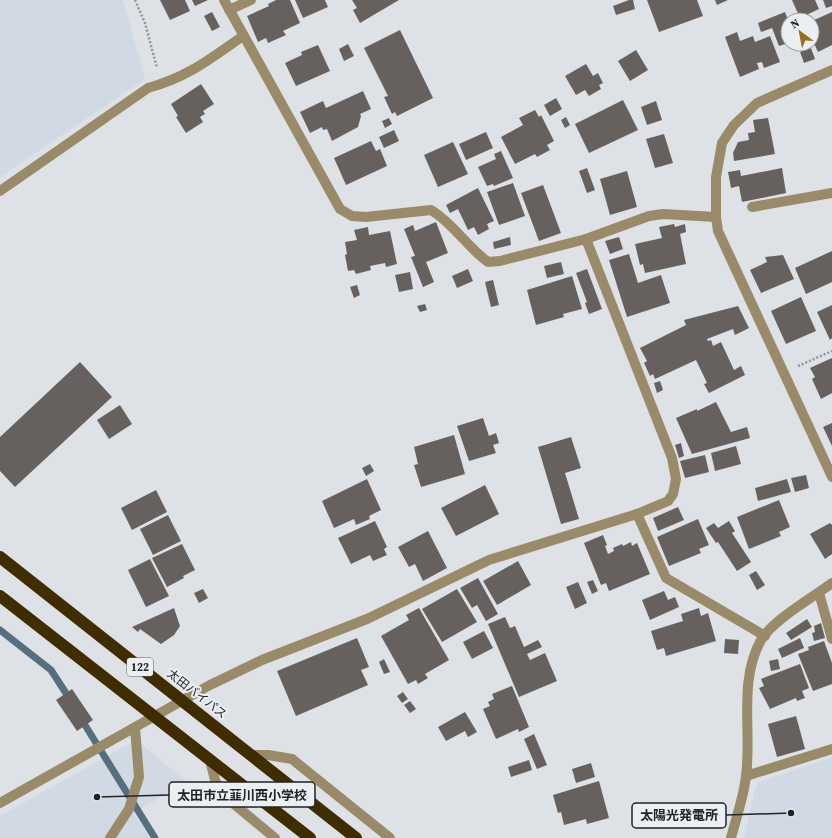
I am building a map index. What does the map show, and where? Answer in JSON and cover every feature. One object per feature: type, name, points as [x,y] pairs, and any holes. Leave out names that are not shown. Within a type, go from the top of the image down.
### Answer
[{"type":"highway","name":"太田バイパス","points":[[0,557],[356,838]]},
{"type":"highway","name":"122","points":[[0,596],[310,838]]},
{"type":"street","points":[[224,0],[340,209],[352,216],[366,217],[431,210],[440,215],[480,256],[488,262],[500,261],[586,239],[649,216],[663,214],[716,217]]},
{"type":"street","points":[[229,10],[251,0]]},
{"type":"street","points":[[0,191],[148,88],[162,84],[195,70],[243,36]]},
{"type":"street","points":[[832,70],[757,103],[734,125],[722,143],[716,177],[716,217],[718,231],[832,477]]},
{"type":"street","points":[[752,207],[832,193]]},
{"type":"street","points":[[0,803],[183,700],[262,660],[367,619],[489,560],[637,514],[668,501],[673,494],[676,479],[672,458],[586,239]]},
{"type":"street","points":[[637,514],[666,578],[765,636]]},
{"type":"street","points":[[731,838],[746,776],[748,687],[752,663],[761,640],[775,624],[832,583]]},
{"type":"street","points":[[819,593],[832,639]]},
{"type":"street","points":[[110,838],[129,809],[139,778],[134,728]]},
{"type":"street","points":[[746,776],[832,749]]},
{"type":"street","points":[[251,755],[268,755],[292,759],[390,838]]},
{"type":"street","points":[[210,760],[215,780],[223,795],[275,838]]},
{"type":"path","points":[[135,0],[145,23],[162,84]]},
{"type":"path","points":[[783,373],[832,351]]},
{"type":"shaded area","points":[[0,0],[123,0],[145,79],[0,177]]},
{"type":"shaded area","points":[[136,740],[187,782],[134,813],[150,838],[0,838],[0,816]]},
{"type":"shaded area","points":[[832,757],[832,838],[744,838],[755,789],[759,782]]},
{"type":"building","points":[[160,0],[185,0],[190,11],[170,20]]},
{"type":"building","points":[[192,0],[208,0],[195,6]]},
{"type":"building","points":[[276,0],[290,0],[300,23],[283,31],[286,35],[268,43],[266,38],[258,42],[247,16],[269,6],[268,4]]},
{"type":"building","points":[[295,0],[325,0],[328,7],[303,18]]},
{"type":"building","points":[[352,0],[399,0],[360,23],[353,10],[357,8]]},
{"type":"building","points":[[633,0],[635,9],[616,15],[613,6]]},
{"type":"building","points":[[647,0],[697,0],[703,16],[659,32]]},
{"type":"building","points":[[715,0],[728,0],[717,5]]},
{"type":"building","points":[[792,0],[815,0],[819,9],[813,12],[797,12]]},
{"type":"building","points":[[823,0],[832,0],[832,6],[826,8]]},
{"type":"building","points":[[212,12],[220,27],[212,31],[204,16]]},
{"type":"building","points":[[832,12],[832,45],[820,51],[820,17]]},
{"type":"building","points":[[780,14],[780,46],[772,28],[761,32],[758,23]]},
{"type":"building","points":[[400,30],[433,98],[397,116],[395,112],[392,114],[384,97],[388,96],[364,48]]},
{"type":"building","points":[[737,32],[740,41],[753,36],[755,42],[770,36],[780,62],[764,68],[762,62],[757,63],[759,69],[740,77],[725,37]]},
{"type":"building","points":[[348,44],[354,56],[344,61],[339,49]]},
{"type":"building","points":[[318,45],[330,71],[296,86],[285,63],[302,55],[301,52]]},
{"type":"building","points":[[636,50],[648,70],[630,81],[618,61]]},
{"type":"building","points":[[800,52],[812,52],[815,59],[804,63]]},
{"type":"building","points":[[586,64],[593,76],[598,73],[603,83],[599,85],[601,89],[589,96],[585,90],[576,95],[565,76]]},
{"type":"building","points":[[201,84],[214,104],[203,111],[205,114],[200,117],[203,122],[186,133],[176,117],[178,116],[171,104]]},
{"type":"building","points":[[363,91],[371,109],[360,114],[361,116],[358,127],[332,141],[327,129],[323,130],[322,127],[310,133],[300,112],[323,101],[326,108]]},
{"type":"building","points":[[556,98],[562,109],[550,116],[544,105]]},
{"type":"building","points":[[623,100],[638,130],[589,153],[575,124]]},
{"type":"building","points":[[656,101],[662,120],[647,125],[641,107]]},
{"type":"building","points":[[535,110],[539,117],[541,115],[554,141],[547,145],[550,150],[537,157],[535,154],[515,164],[501,137],[523,125],[519,118]]},
{"type":"building","points":[[566,117],[570,125],[565,128],[561,120]]},
{"type":"building","points":[[389,118],[392,124],[385,128],[382,121]]},
{"type":"building","points":[[768,118],[775,154],[734,161],[733,153],[738,142],[749,140],[748,133],[755,132],[753,120]]},
{"type":"building","points":[[394,130],[399,141],[384,148],[379,137]]},
{"type":"building","points":[[486,132],[493,148],[466,160],[459,144]]},
{"type":"building","points":[[664,134],[673,163],[655,168],[646,139]]},
{"type":"building","points":[[371,141],[376,151],[380,149],[387,166],[346,185],[334,158]]},
{"type":"building","points":[[453,142],[468,174],[438,187],[424,155]]},
{"type":"building","points":[[501,151],[513,178],[494,186],[493,184],[487,186],[478,167],[496,159],[494,154]]},
{"type":"building","points":[[587,168],[595,190],[587,193],[579,171]]},
{"type":"building","points":[[782,168],[786,193],[742,202],[739,186],[731,188],[728,172],[740,170],[741,176]]},
{"type":"building","points":[[627,171],[637,207],[610,215],[600,179]]},
{"type":"building","points":[[513,183],[525,216],[499,225],[487,192]]},
{"type":"building","points":[[543,185],[561,233],[539,241],[521,193]]},
{"type":"building","points":[[478,188],[494,221],[487,224],[489,229],[478,235],[474,227],[468,230],[458,209],[450,213],[446,205]]},
{"type":"building","points":[[436,222],[448,253],[426,262],[434,282],[423,287],[411,257],[415,256],[404,229],[413,225],[415,231]]},
{"type":"building","points":[[674,224],[675,227],[685,224],[686,232],[680,234],[686,264],[645,273],[643,264],[640,265],[635,244],[662,238],[659,227]]},
{"type":"building","points":[[368,227],[369,235],[390,231],[397,264],[386,267],[385,263],[370,266],[371,270],[356,274],[354,270],[348,271],[345,255],[347,254],[345,242],[357,240],[354,230]]},
{"type":"building","points":[[510,237],[511,245],[494,249],[493,242]]},
{"type":"building","points":[[619,237],[623,249],[610,254],[605,241]]},
{"type":"building","points":[[832,251],[832,282],[806,294],[795,268]]},
{"type":"building","points":[[629,254],[638,283],[661,275],[670,303],[627,317],[609,260]]},
{"type":"building","points":[[783,255],[794,279],[761,293],[750,270],[767,262],[765,257]]},
{"type":"building","points":[[561,262],[564,274],[547,278],[544,266]]},
{"type":"building","points":[[468,269],[473,281],[457,288],[452,276]]},
{"type":"building","points":[[587,269],[602,309],[589,314],[585,303],[587,302],[576,273]]},
{"type":"building","points":[[410,272],[413,289],[399,292],[395,275]]},
{"type":"building","points":[[572,276],[582,309],[563,314],[564,317],[536,325],[527,290]]},
{"type":"building","points":[[493,280],[499,305],[491,307],[485,282]]},
{"type":"building","points":[[357,285],[360,295],[354,298],[350,287]]},
{"type":"building","points":[[801,297],[816,331],[786,344],[771,311]]},
{"type":"building","points":[[425,304],[427,310],[420,312],[417,306]]},
{"type":"building","points":[[832,305],[832,338],[830,340],[817,312]]},
{"type":"building","points":[[738,306],[749,328],[735,335],[733,329],[707,339],[708,341],[711,340],[713,346],[721,342],[734,370],[741,366],[745,375],[709,393],[704,384],[707,383],[696,360],[655,379],[653,374],[650,376],[644,363],[647,361],[640,348],[686,325],[684,320]]},
{"type":"building","points":[[832,358],[832,393],[821,399],[812,379],[815,377],[810,368]]},
{"type":"building","points":[[80,362],[112,397],[15,487],[0,471],[0,437]]},
{"type":"building","points":[[660,381],[663,390],[657,393],[654,383]]},
{"type":"building","points":[[716,402],[731,432],[747,427],[750,438],[692,454],[676,418],[697,409],[697,411]]},
{"type":"building","points":[[120,405],[132,424],[109,439],[97,420]]},
{"type":"building","points":[[483,418],[489,436],[496,433],[499,443],[493,445],[496,453],[469,461],[457,426]]},
{"type":"building","points":[[832,423],[832,446],[823,427]]},
{"type":"building","points":[[454,435],[465,474],[421,487],[414,465],[418,464],[414,447]]},
{"type":"building","points":[[571,437],[581,468],[565,473],[579,519],[561,524],[538,447]]},
{"type":"building","points":[[681,443],[684,456],[679,458],[675,445]]},
{"type":"building","points":[[736,446],[741,464],[715,471],[711,453]]},
{"type":"building","points":[[705,455],[709,472],[685,478],[680,461]]},
{"type":"building","points":[[370,464],[374,471],[366,476],[362,468]]},
{"type":"building","points":[[806,475],[809,488],[795,492],[791,478]]},
{"type":"building","points":[[367,479],[381,510],[369,516],[370,519],[356,525],[354,519],[334,528],[322,501]]},
{"type":"building","points":[[787,479],[791,492],[758,501],[755,488]]},
{"type":"building","points":[[485,485],[499,514],[456,536],[441,508]]},
{"type":"building","points":[[156,490],[167,512],[132,530],[121,508]]},
{"type":"building","points":[[779,500],[790,527],[779,532],[781,536],[749,549],[737,517]]},
{"type":"building","points":[[678,507],[684,520],[658,531],[653,518]]},
{"type":"building","points":[[168,515],[181,541],[153,555],[140,529]]},
{"type":"building","points":[[698,519],[709,545],[699,549],[701,553],[669,566],[657,537]]},
{"type":"building","points":[[375,521],[387,547],[384,549],[387,555],[373,561],[370,555],[351,564],[338,538]]},
{"type":"building","points":[[729,521],[735,531],[732,533],[751,562],[737,571],[718,542],[716,543],[706,528],[714,523],[718,528]]},
{"type":"building","points":[[830,523],[832,525],[832,554],[825,559],[810,534]]},
{"type":"building","points":[[428,531],[447,568],[423,581],[415,564],[409,567],[398,547]]},
{"type":"building","points":[[603,535],[607,545],[605,546],[608,554],[614,551],[613,548],[622,544],[623,546],[631,542],[632,546],[637,543],[650,574],[609,591],[606,583],[601,585],[584,543]]},
{"type":"building","points":[[182,544],[195,570],[167,587],[152,558]]},
{"type":"building","points":[[150,559],[169,596],[146,607],[128,570]]},
{"type":"building","points":[[518,561],[531,585],[497,605],[483,581]]},
{"type":"building","points":[[756,571],[765,585],[757,590],[749,575]]},
{"type":"building","points":[[478,578],[498,614],[486,621],[477,605],[472,608],[460,588]]},
{"type":"building","points":[[593,580],[598,591],[592,594],[587,582]]},
{"type":"building","points":[[578,582],[587,603],[575,609],[566,587]]},
{"type":"building","points":[[203,589],[208,598],[199,603],[194,593]]},
{"type":"building","points":[[457,589],[477,622],[442,642],[422,609]]},
{"type":"building","points":[[664,591],[668,600],[675,597],[679,607],[650,620],[642,600]]},
{"type":"building","points":[[174,608],[180,626],[174,635],[161,644],[140,629],[138,632],[132,627]]},
{"type":"building","points":[[419,608],[449,660],[425,674],[428,678],[418,684],[416,680],[408,684],[381,636],[409,620],[406,615]]},
{"type":"building","points":[[699,608],[701,616],[708,613],[716,641],[666,656],[664,648],[657,650],[651,631],[683,621],[681,614]]},
{"type":"building","points":[[505,617],[510,628],[515,626],[524,647],[538,640],[542,647],[527,654],[530,660],[545,653],[557,681],[519,697],[488,624]]},
{"type":"building","points":[[807,619],[812,627],[791,640],[786,633]]},
{"type":"building","points":[[821,623],[825,638],[814,641],[812,633],[815,632],[814,626]]},
{"type":"building","points":[[484,631],[493,648],[472,659],[463,642]]},
{"type":"building","points":[[357,638],[369,667],[361,670],[368,685],[296,716],[277,671]]},
{"type":"building","points":[[800,638],[804,648],[782,658],[778,649]]},
{"type":"building","points":[[725,639],[739,640],[738,654],[724,653]]},
{"type":"building","points":[[824,641],[832,663],[832,684],[813,691],[798,654],[809,650],[808,647]]},
{"type":"building","points":[[384,659],[390,672],[384,674],[379,662]]},
{"type":"building","points":[[778,659],[780,669],[771,671],[769,661]]},
{"type":"building","points":[[800,664],[809,688],[802,691],[805,698],[797,701],[796,698],[770,709],[759,688],[764,686],[761,679]]},
{"type":"building","points":[[512,686],[529,727],[519,732],[518,729],[496,739],[483,709],[490,706],[488,702],[494,699],[492,694]]},
{"type":"building","points":[[72,689],[93,720],[77,731],[56,700]]},
{"type":"building","points":[[403,692],[408,699],[402,703],[397,696]]},
{"type":"building","points":[[410,701],[416,709],[410,713],[404,705]]},
{"type":"building","points":[[465,712],[477,732],[468,737],[465,731],[446,741],[438,727]]},
{"type":"building","points":[[796,716],[805,749],[777,757],[768,724]]},
{"type":"building","points":[[534,734],[547,765],[537,769],[524,739]]},
{"type":"building","points":[[529,760],[532,770],[511,777],[508,767]]},
{"type":"building","points":[[591,763],[595,777],[576,783],[572,769]]},
{"type":"building","points":[[599,781],[609,818],[587,824],[586,819],[564,825],[561,812],[558,813],[553,795]]},
{"type":"waterway","points":[[0,630],[51,670],[71,701]]},
{"type":"waterway","points":[[80,717],[155,838]]},
{"type":"place","name":"太田市立韮川西小学校","points":[[97,797]]},
{"type":"place","name":"太陽光発電所","points":[[791,813]]}]
